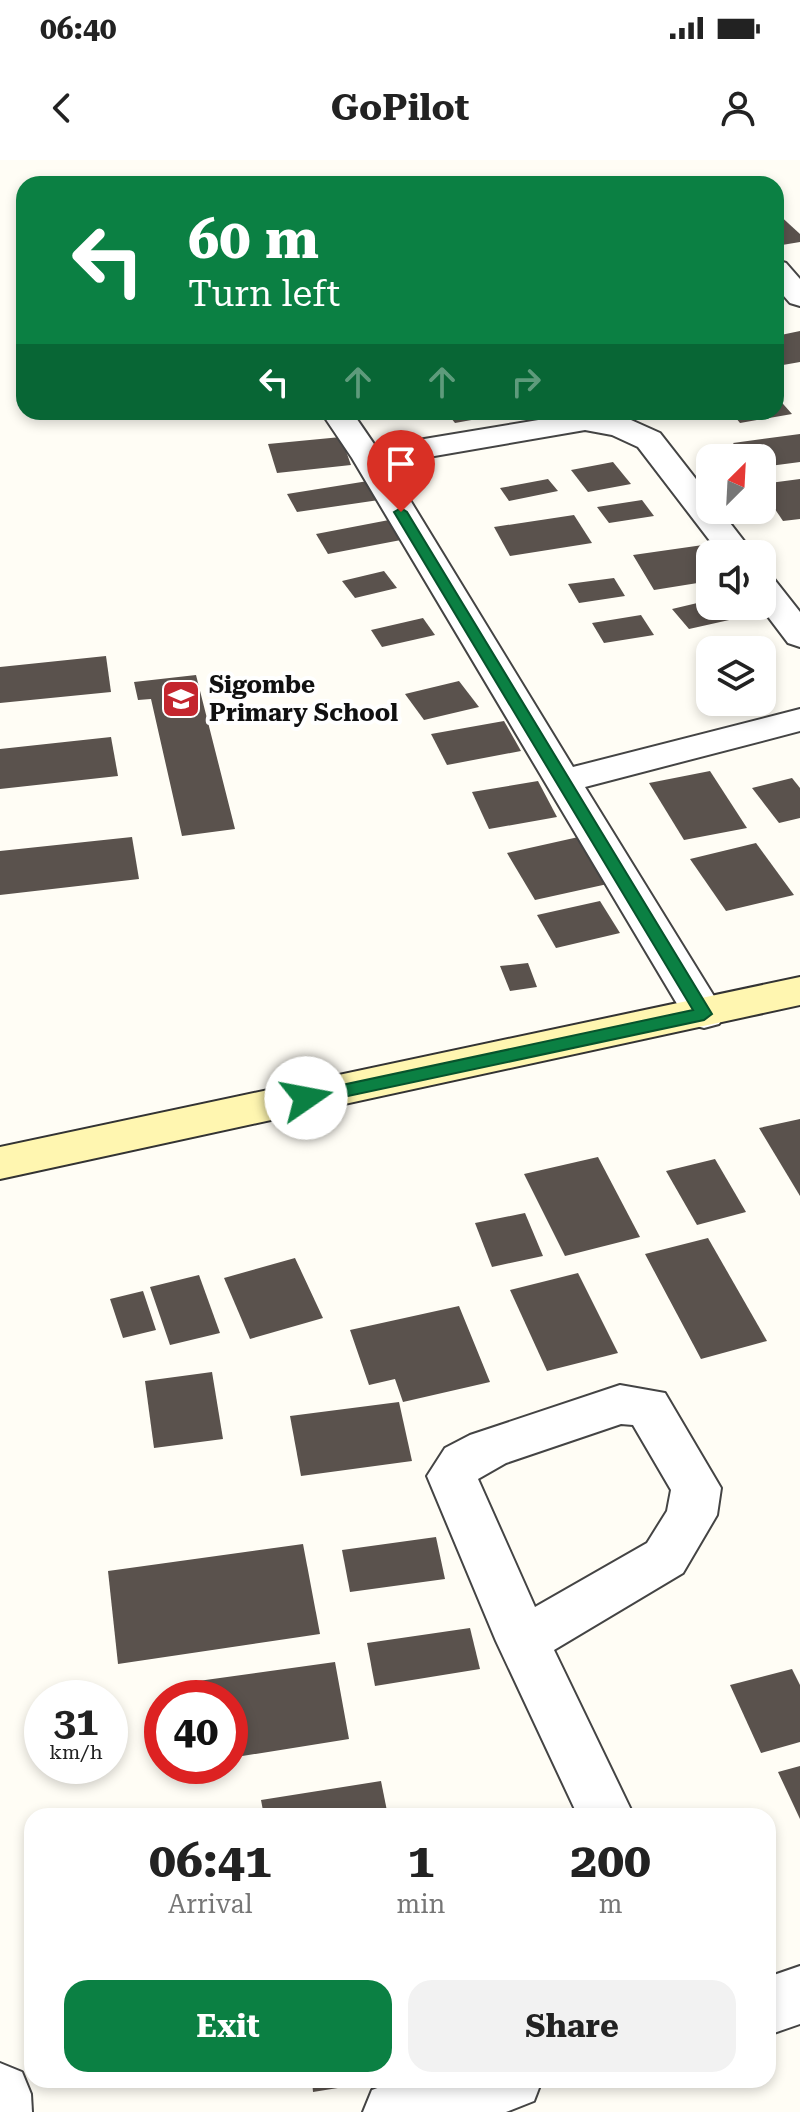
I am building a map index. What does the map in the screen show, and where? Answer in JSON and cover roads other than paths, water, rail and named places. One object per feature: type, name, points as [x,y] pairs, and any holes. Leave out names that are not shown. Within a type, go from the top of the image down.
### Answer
[{"type":"street","points":[[784,278],[800,297]]},
{"type":"street","points":[[342,420],[368,458],[704,1014]]},
{"type":"street","points":[[368,458],[585,421],[620,427],[649,440],[726,540]]},
{"type":"street","points":[[776,604],[800,636]]},
{"type":"street","points":[[562,781],[800,720]]},
{"type":"street","points":[[0,1163],[800,991]]},
{"type":"street","points":[[523,1641],[665,1558],[692,1515],[696,1488],[648,1407],[620,1404],[503,1444],[463,1462],[452,1476],[523,1641],[602,1808]]},
{"type":"street","points":[[776,2003],[800,1995]]},
{"type":"street","points":[[394,2112],[482,2088]]},
{"type":"street","points":[[0,2094],[1,2112]]},
{"type":"place","name":"Sigombe Primary School","points":[[181,699]]}]
